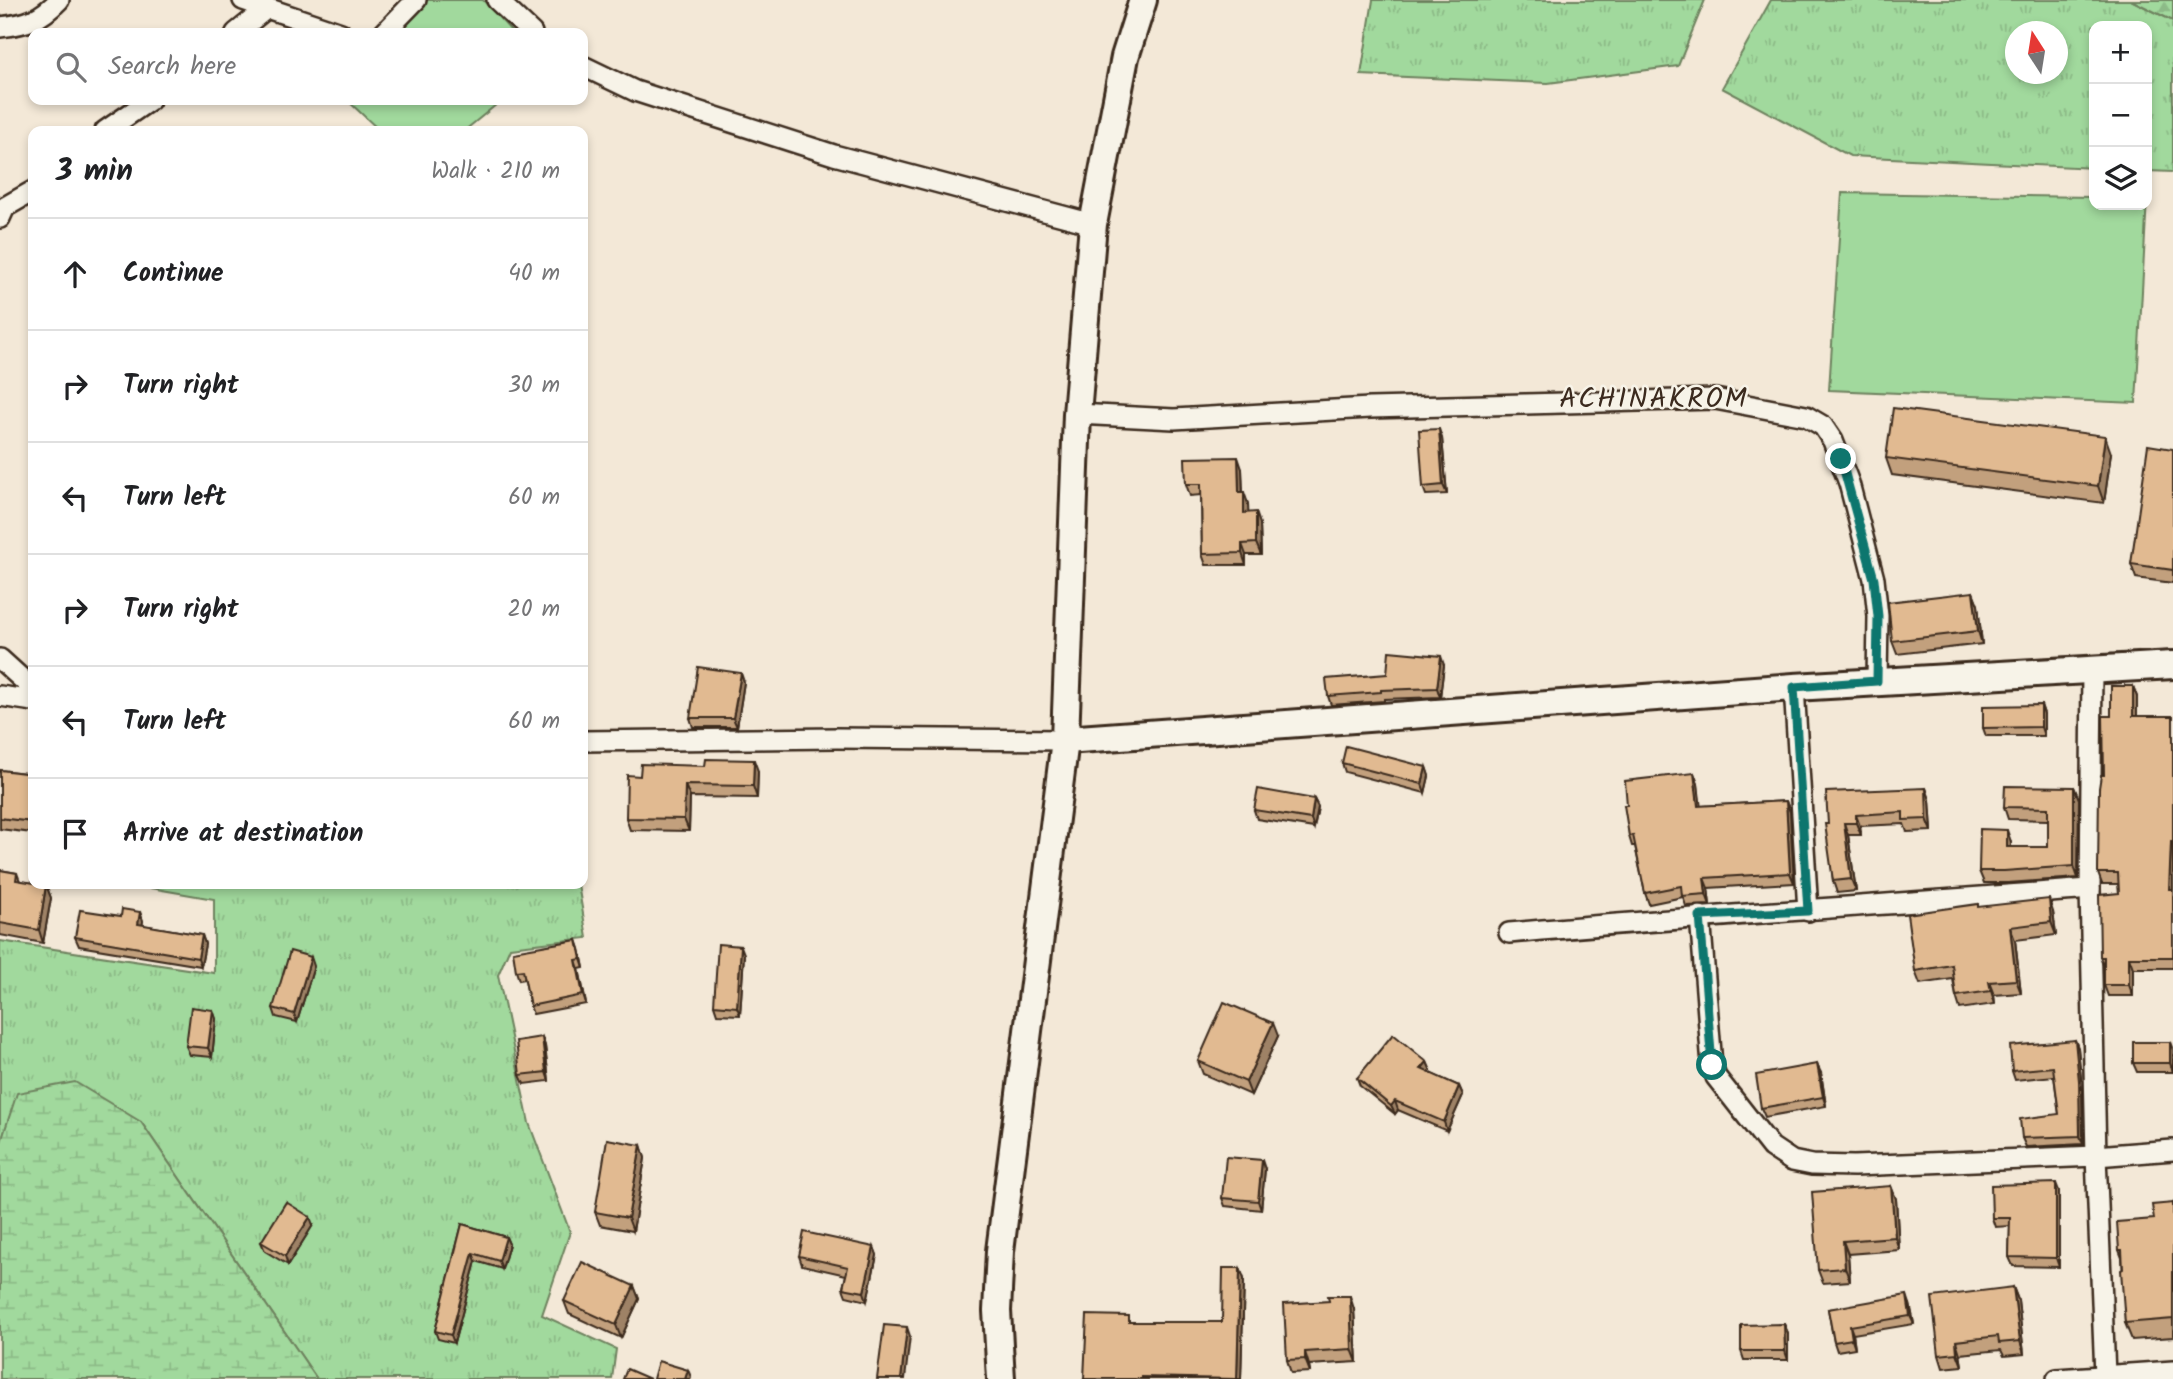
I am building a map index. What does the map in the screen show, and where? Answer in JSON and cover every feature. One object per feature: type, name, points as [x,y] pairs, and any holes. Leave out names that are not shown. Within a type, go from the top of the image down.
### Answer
[{"type":"street","points":[[0,27],[31,22],[44,16],[59,0]]},
{"type":"street","points":[[243,0],[326,28]]},
{"type":"street","points":[[389,28],[416,0]]},
{"type":"street","points":[[497,0],[527,28]]},
{"type":"street","points":[[1001,1379],[998,1311],[1000,1251],[1065,740],[1077,414],[1093,224],[1125,57],[1143,0]]},
{"type":"street","points":[[242,28],[267,8]]},
{"type":"street","points":[[588,68],[635,91],[834,155],[1093,224]]},
{"type":"street","points":[[112,126],[143,105]]},
{"type":"street","points":[[2,210],[28,194]]},
{"type":"street","points":[[1077,414],[1174,419],[1370,408],[1715,399],[1806,416],[1823,426],[1833,441],[1849,483],[1874,579],[1878,616],[1877,681]]},
{"type":"street","points":[[0,659],[28,685]]},
{"type":"street","points":[[588,741],[837,738],[1065,740],[1877,681],[2173,665]]},
{"type":"street","points":[[2092,670],[2090,890],[2096,1156],[2105,1375]]},
{"type":"street","points":[[1794,687],[1808,911]]},
{"type":"street","points":[[0,696],[28,700]]},
{"type":"street","points":[[1509,933],[1700,916],[1808,911],[2090,890]]},
{"type":"street","points":[[1700,916],[1712,1065],[1716,1077],[1771,1147],[1792,1161],[1812,1165],[1854,1166],[2096,1156],[2173,1150]]},
{"type":"street","points":[[2057,1379],[2173,1371]]},
{"type":"green space","points":[[425,0],[483,0],[508,28],[392,28]]},
{"type":"green space","points":[[1373,0],[1705,0],[1678,66],[1548,83],[1361,75]]},
{"type":"green space","points":[[1771,0],[2131,0],[2173,21],[2173,172],[2152,171],[2152,21],[2089,21],[2089,168],[1850,156],[1722,88]]},
{"type":"green space","points":[[2131,0],[2173,0],[2173,21]]},
{"type":"green space","points":[[352,105],[496,105],[470,126],[375,126]]},
{"type":"green space","points":[[1842,193],[2089,197],[2089,210],[2147,210],[2136,403],[1829,390]]},
{"type":"green space","points":[[156,889],[579,889],[587,938],[510,947],[498,975],[529,1123],[570,1232],[542,1315],[616,1349],[612,1379],[317,1379],[141,1122],[18,1093],[0,1145],[0,941],[214,973],[214,899]]},
{"type":"green space","points":[[75,1082],[141,1122],[317,1379],[0,1379],[0,1145],[17,1093]]},
{"type":"building","points":[[1893,408],[2105,436],[2098,486],[1886,458]]},
{"type":"building","points":[[1439,429],[1443,485],[1423,487],[1419,430]]},
{"type":"building","points":[[2148,445],[2173,449],[2173,570],[2131,564]]},
{"type":"building","points":[[1238,457],[1239,492],[1244,492],[1244,513],[1256,512],[1256,543],[1242,544],[1242,553],[1202,554],[1201,484],[1186,484],[1185,458]]},
{"type":"building","points":[[1973,592],[1978,631],[1892,641],[1888,602]]},
{"type":"building","points":[[1389,651],[1441,656],[1437,688],[1381,690],[1328,696],[1326,679],[1387,674]]},
{"type":"building","points":[[698,667],[741,673],[733,718],[690,718]]},
{"type":"building","points":[[2111,686],[2133,686],[2133,716],[2173,716],[2173,842],[2169,889],[2173,889],[2173,957],[2129,957],[2129,985],[2104,985],[2104,957],[2100,957],[2099,895],[2119,893],[2118,873],[2098,873],[2099,788],[2101,775],[2104,775],[2103,716],[2111,716]]},
{"type":"building","points":[[2041,705],[2041,727],[1983,728],[1983,706]]},
{"type":"building","points":[[1346,746],[1426,767],[1422,784],[1342,763]]},
{"type":"building","points":[[706,759],[754,760],[753,786],[685,785],[684,819],[626,818],[627,775],[640,776],[641,764],[705,766]]},
{"type":"building","points":[[0,770],[28,773],[28,821],[0,818]]},
{"type":"building","points":[[1694,773],[1698,806],[1786,801],[1790,873],[1704,878],[1706,894],[1682,896],[1681,886],[1645,893],[1633,835],[1629,836],[1624,805],[1627,805],[1625,781]]},
{"type":"building","points":[[2005,786],[2074,787],[2074,866],[1979,871],[1980,829],[2007,830],[2007,847],[2048,847],[2048,808],[2004,807]]},
{"type":"building","points":[[1926,788],[1927,819],[1903,820],[1903,812],[1856,815],[1856,823],[1844,823],[1851,879],[1833,881],[1825,824],[1828,824],[1826,792]]},
{"type":"building","points":[[1258,789],[1314,799],[1311,819],[1254,810]]},
{"type":"building","points":[[0,870],[17,873],[16,880],[28,882],[28,889],[45,889],[39,930],[0,923]]},
{"type":"building","points":[[2049,899],[2051,922],[2010,927],[2016,980],[1989,982],[1991,991],[1956,996],[1952,965],[1915,971],[1907,914],[1978,904],[1978,907]]},
{"type":"building","points":[[122,909],[140,912],[138,924],[202,935],[198,958],[75,937],[80,910],[121,916]]},
{"type":"building","points":[[577,940],[581,959],[576,960],[583,995],[530,1006],[523,970],[516,971],[513,951]]},
{"type":"building","points":[[718,944],[741,946],[737,1007],[714,1005]]},
{"type":"building","points":[[290,951],[311,957],[294,1014],[273,1008]]},
{"type":"building","points":[[1224,1002],[1273,1023],[1246,1082],[1198,1061]]},
{"type":"building","points":[[191,1007],[213,1010],[208,1048],[186,1046]]},
{"type":"building","points":[[1393,1034],[1427,1062],[1421,1069],[1459,1086],[1444,1122],[1395,1101],[1391,1106],[1357,1078]]},
{"type":"building","points":[[542,1037],[546,1072],[520,1075],[516,1041]]},
{"type":"building","points":[[2075,1040],[2080,1136],[2022,1138],[2020,1119],[2059,1114],[2053,1067],[2012,1071],[2010,1046]]},
{"type":"building","points":[[2133,1042],[2170,1042],[2170,1063],[2133,1063]]},
{"type":"building","points":[[1817,1064],[1823,1097],[1761,1108],[1756,1075]]},
{"type":"building","points":[[607,1139],[641,1145],[628,1218],[595,1212]]},
{"type":"building","points":[[1226,1157],[1262,1160],[1258,1201],[1222,1198]]},
{"type":"building","points":[[2056,1183],[2056,1258],[2009,1257],[2010,1218],[1992,1218],[1991,1185]]},
{"type":"building","points":[[1891,1186],[1895,1237],[1843,1241],[1845,1268],[1818,1270],[1812,1192]]},
{"type":"building","points":[[286,1202],[310,1217],[285,1256],[261,1242]]},
{"type":"building","points":[[2173,1203],[2173,1319],[2125,1323],[2122,1250],[2119,1250],[2117,1222],[2154,1219],[2152,1205]]},
{"type":"building","points":[[462,1224],[506,1237],[499,1261],[473,1253],[451,1335],[435,1331]]},
{"type":"building","points":[[804,1232],[874,1247],[864,1292],[843,1288],[848,1267],[799,1256]]},
{"type":"building","points":[[582,1262],[634,1286],[616,1325],[564,1301]]},
{"type":"building","points":[[1223,1268],[1240,1268],[1237,1379],[1084,1379],[1087,1315],[1129,1316],[1129,1322],[1222,1322]]},
{"type":"building","points":[[2013,1287],[2020,1341],[1999,1343],[1998,1336],[1956,1341],[1957,1353],[1939,1355],[1932,1297]]},
{"type":"building","points":[[1907,1295],[1910,1316],[1850,1326],[1852,1339],[1834,1342],[1828,1309]]},
{"type":"building","points":[[1328,1296],[1350,1296],[1352,1349],[1305,1352],[1305,1359],[1287,1360],[1284,1304],[1329,1301]]},
{"type":"building","points":[[1784,1324],[1785,1351],[1741,1351],[1741,1325]]},
{"type":"building","points":[[884,1325],[907,1327],[901,1379],[877,1379]]},
{"type":"building","points":[[658,1361],[688,1370],[685,1379],[653,1379]]},
{"type":"building","points":[[627,1369],[650,1379],[623,1379]]},
{"type":"district","name":"ACHINAKROM","points":[[1654,399]]},
{"type":"route","points":[[1712,1065],[1700,916],[1808,911],[1794,687],[1877,681],[1878,616],[1874,579],[1841,459]]}]
